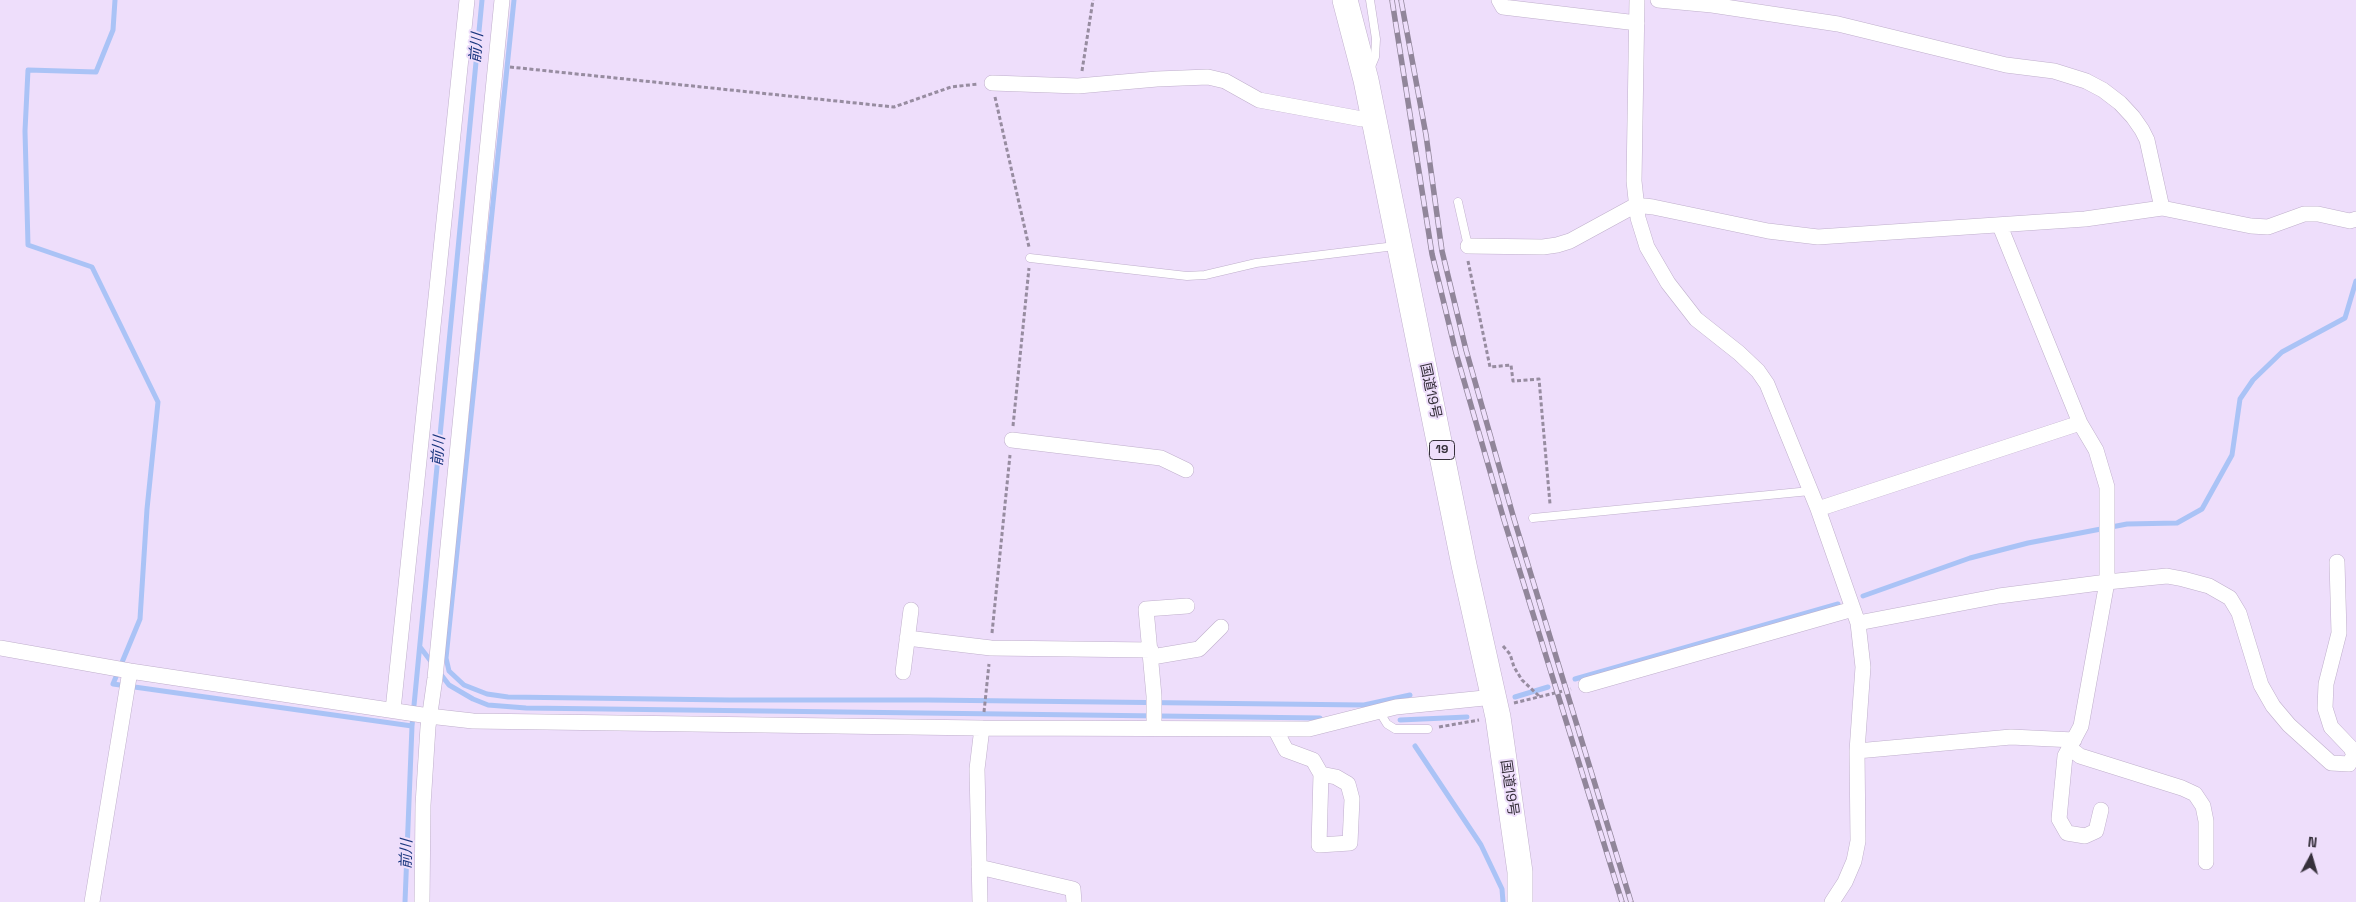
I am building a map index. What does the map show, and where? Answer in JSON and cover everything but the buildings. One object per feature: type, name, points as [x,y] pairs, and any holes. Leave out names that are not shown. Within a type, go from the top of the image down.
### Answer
[{"type":"highway","name":"国道19号","points":[[1345,0],[1366,80],[1464,565],[1502,700],[1509,783],[1520,872],[1520,902]]},
{"type":"street","points":[[398,711],[467,0]]},
{"type":"street","points":[[422,902],[425,715],[434,678],[502,0]]},
{"type":"street","points":[[1499,0],[1503,7],[1637,23]]},
{"type":"street","points":[[1637,0],[1634,181],[1636,205],[1647,247],[1678,298],[1696,319],[1758,371],[1767,384],[1818,509],[1856,616],[1863,668],[1857,751],[1858,841],[1854,860],[1845,882],[1832,902]]},
{"type":"street","points":[[1658,0],[1712,5],[1838,24],[2006,64],[2054,71],[2086,81],[2103,90],[2120,103],[2134,117],[2142,130],[2147,140],[2162,208]]},
{"type":"street","points":[[992,83],[1078,86],[1157,79],[1214,78],[1259,100],[1362,119],[1373,118]]},
{"type":"street","points":[[1468,246],[1543,247],[1557,245],[1570,241],[1636,205],[1768,231],[1818,237],[2085,219],[2162,208],[2251,226],[2268,227],[2304,214],[2318,214],[2350,221],[2356,219]]},
{"type":"street","points":[[2000,226],[2080,423],[2096,450],[2107,486],[2107,582],[2084,711],[2072,745],[2065,756],[2059,819],[2067,832],[2074,836],[2092,834],[2096,831],[2101,810]]},
{"type":"street","points":[[1818,509],[2080,423]]},
{"type":"street","points":[[1012,440],[1161,458],[1186,470]]},
{"type":"street","points":[[1586,685],[1602,686],[1856,616],[2107,582],[2167,576],[2209,586],[2230,598],[2239,612],[2261,685],[2273,706],[2289,725],[2331,763],[2353,766],[2354,756],[2351,748],[2331,727],[2326,708],[2326,684],[2339,633],[2337,562]]},
{"type":"street","points":[[1154,728],[1154,696],[1146,609],[1187,606]]},
{"type":"street","points":[[903,672],[911,610]]},
{"type":"street","points":[[908,638],[991,648],[1151,653],[1199,649],[1221,627]]},
{"type":"street","points":[[0,648],[130,672],[473,721],[982,728],[1308,729],[1378,711],[1407,706],[1502,700]]},
{"type":"street","points":[[92,902],[130,672]]},
{"type":"street","points":[[980,902],[977,769],[982,728]]},
{"type":"street","points":[[1275,729],[1286,750],[1313,760],[1321,774],[1319,845],[1350,843],[1352,799],[1348,784],[1336,777],[1321,774]]},
{"type":"street","points":[[1857,751],[2011,737],[2072,745],[2080,756],[2182,788],[2195,794],[2204,806],[2206,862]]},
{"type":"street","points":[[979,867],[1074,889],[1074,902]]},
{"type":"lane","points":[[1366,80],[1375,57],[1375,30],[1370,0]]},
{"type":"lane","points":[[1458,202],[1468,246]]},
{"type":"lane","points":[[1030,258],[1187,276],[1205,275],[1256,263],[1400,245]]},
{"type":"lane","points":[[1532,518],[1810,491]]},
{"type":"lane","points":[[1378,711],[1387,724],[1395,729],[1428,729]]},
{"type":"path","points":[[1078,86],[1093,0]]},
{"type":"path","points":[[494,66],[894,107],[951,87],[992,83],[1030,258],[982,728]]},
{"type":"path","points":[[1468,246],[1467,255],[1490,367],[1511,365],[1513,381],[1539,379],[1552,516]]},
{"type":"path","points":[[1498,643],[1505,646],[1514,667],[1529,688],[1538,695]]},
{"type":"path","points":[[1502,700],[1586,685]]},
{"type":"path","points":[[1428,729],[1480,720]]},
{"type":"waterway","points":[[115,0],[113,30],[96,72],[28,70],[25,131],[28,245],[92,267],[158,402],[147,509],[140,619],[113,684],[412,726]]},
{"type":"waterway","name":"前川","points":[[405,902],[412,726],[482,0]]},
{"type":"waterway","points":[[514,0],[446,658],[449,671],[464,685],[487,694],[508,697],[729,700],[928,700],[1364,705],[1410,695]]},
{"type":"waterway","points":[[1863,596],[1970,558],[2028,543],[2127,524],[2177,523],[2202,509],[2232,455],[2240,399],[2253,380],[2282,352],[2345,318],[2356,281]]},
{"type":"waterway","points":[[1575,679],[1838,604]]},
{"type":"waterway","points":[[420,647],[433,664]]},
{"type":"waterway","points":[[439,672],[449,685],[473,699],[488,705],[526,708],[1320,718]]},
{"type":"waterway","points":[[1515,697],[1548,687]]},
{"type":"waterway","points":[[1400,720],[1467,717]]},
{"type":"waterway","points":[[1415,746],[1481,845],[1502,889],[1503,902]]},
{"type":"railway","points":[[1392,0],[1432,254],[1456,353],[1504,520],[1622,902]]},
{"type":"railway","points":[[1401,0],[1426,135],[1442,251],[1466,350],[1514,519],[1631,902]]}]
